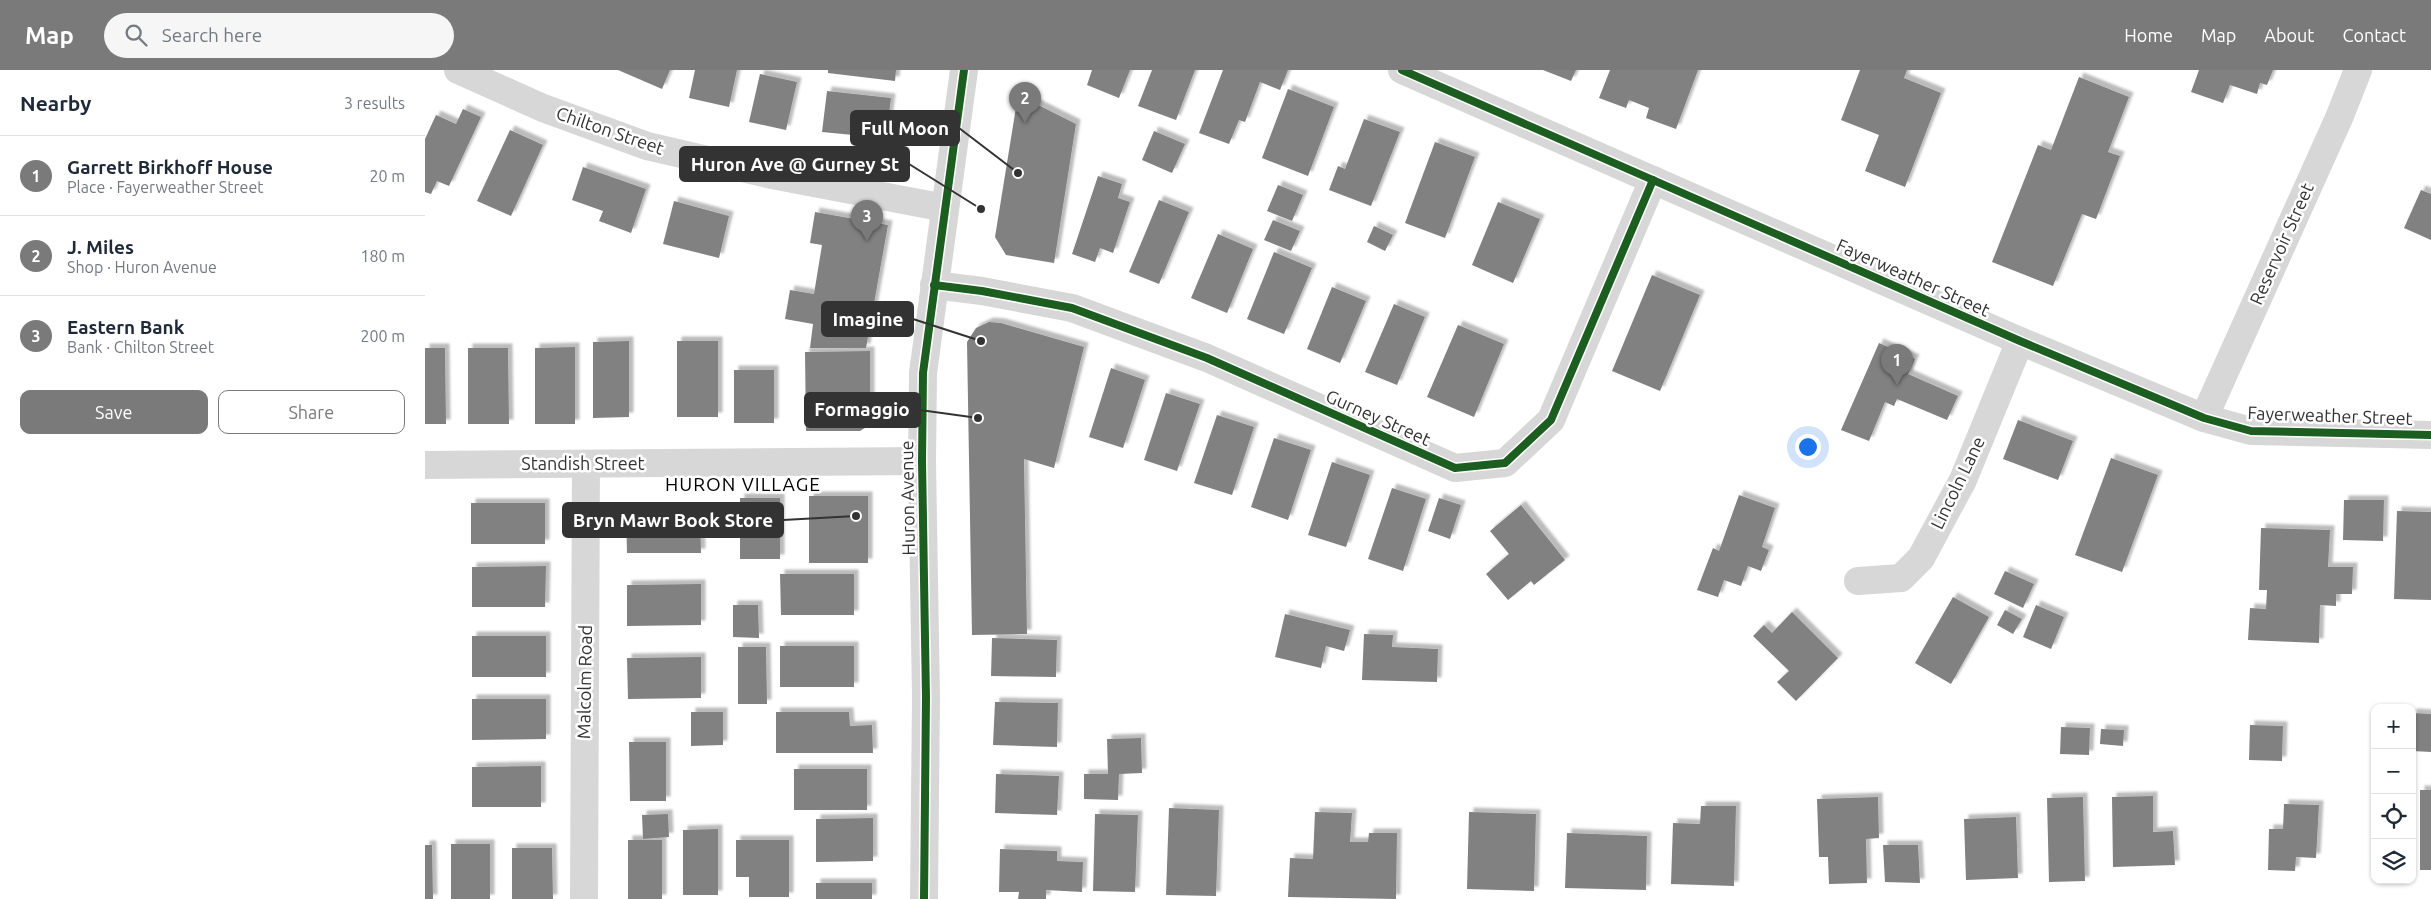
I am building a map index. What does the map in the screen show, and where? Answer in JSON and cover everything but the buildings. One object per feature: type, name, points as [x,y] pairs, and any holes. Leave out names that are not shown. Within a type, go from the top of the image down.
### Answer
[{"type":"street","name":"Chilton Street","points":[[458,70],[543,108],[647,146],[772,175],[945,208]]},
{"type":"street","name":"Huron Avenue","points":[[924,899],[926,697],[922,462],[923,372],[964,70]]},
{"type":"street","name":"Fayerweather Street","points":[[1402,70],[2020,342],[2204,418],[2251,431],[2431,435]]},
{"type":"street","name":"Reservoir Street","points":[[2204,418],[2339,118],[2358,70]]},
{"type":"street","name":"Gurney Street","points":[[934,285],[982,291],[1072,308],[1207,358],[1455,468],[1505,463],[1551,420],[1653,180]]},
{"type":"street","name":"Lincoln Lane","points":[[1858,581],[1901,578],[1921,558],[1963,480],[2020,342]]},
{"type":"street","name":"Standish Street","points":[[425,465],[922,462]]},
{"type":"street","name":"Malcolm Road","points":[[584,899],[586,465]]},
{"type":"cycle path","points":[[924,899],[926,697],[922,461],[923,373],[964,70]]},
{"type":"cycle path","points":[[1402,70],[2020,341],[2204,418],[2251,431],[2431,435]]},
{"type":"cycle path","points":[[934,285],[982,291],[1072,308],[1207,358],[1455,468],[1505,463],[1551,420],[1653,180]]},
{"type":"place","name":"J. Miles","points":[[1025,123]]},
{"type":"place","name":"Full Moon","points":[[1018,173]]},
{"type":"place","name":"Huron Ave @ Gurney St","points":[[981,209]]},
{"type":"place","name":"Eastern Bank","points":[[867,241]]},
{"type":"place","name":"Imagine","points":[[981,341]]},
{"type":"place","name":"Garrett Birkhoff House","points":[[1897,385]]},
{"type":"place","name":"Formaggio","points":[[978,418]]},
{"type":"place","name":"Bryn Mawr Book Store","points":[[856,516]]},
{"type":"district","name":"HURON VILLAGE","points":[[743,484]]}]
